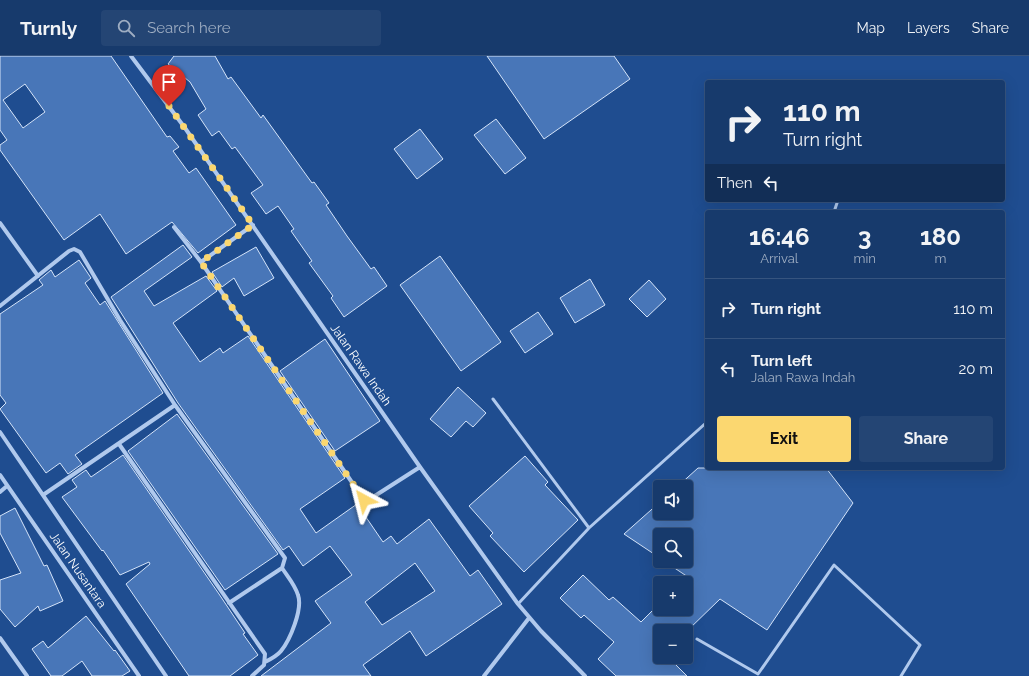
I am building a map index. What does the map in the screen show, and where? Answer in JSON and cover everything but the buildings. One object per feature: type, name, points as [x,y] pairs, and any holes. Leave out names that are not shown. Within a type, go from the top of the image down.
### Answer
[{"type":"street","name":"Jalan Rawa Indah","points":[[131,56],[185,128],[420,467],[518,604],[529,618],[585,676]]},
{"type":"street","points":[[0,222],[38,276]]},
{"type":"street","points":[[201,262],[253,225]]},
{"type":"street","points":[[174,227],[201,262],[362,498],[367,500],[370,499],[420,467]]},
{"type":"street","points":[[0,306],[69,250],[74,249],[80,252],[120,320],[175,405],[285,558],[282,568],[229,603]]},
{"type":"street","points":[[43,495],[175,405]]},
{"type":"street","points":[[0,432],[166,676]]},
{"type":"street","points":[[119,444],[265,654],[265,662],[262,668],[252,676]]},
{"type":"street","name":"Jalan Nusantara","points":[[0,475],[139,676]]},
{"type":"street","points":[[0,492],[8,486]]},
{"type":"street","points":[[265,662],[282,651],[293,630],[297,617],[299,597],[295,587],[282,568]]},
{"type":"street","points":[[484,676],[529,618]]},
{"type":"street","points":[[0,638],[27,676]]},
{"type":"lane","points":[[493,399],[589,528]]},
{"type":"lane","points":[[518,604],[589,528],[705,424]]},
{"type":"lane","points":[[698,639],[758,674],[834,566],[920,645],[901,676]]},
{"type":"route","points":[[169,106],[253,225],[201,262],[364,500]]}]
